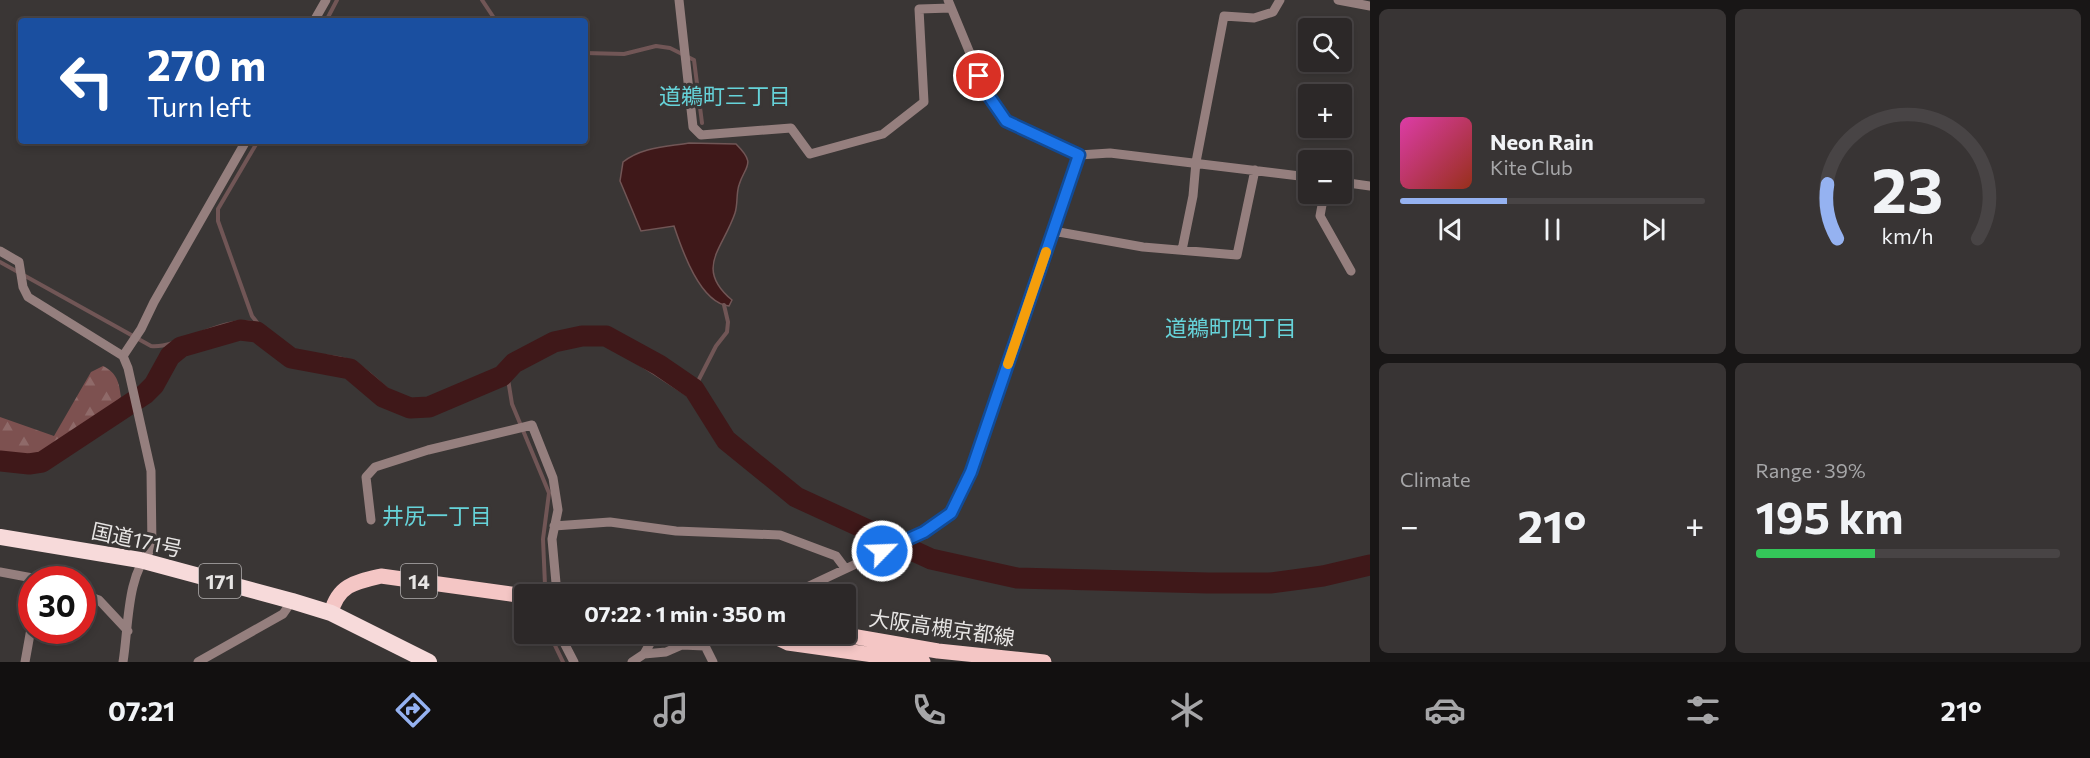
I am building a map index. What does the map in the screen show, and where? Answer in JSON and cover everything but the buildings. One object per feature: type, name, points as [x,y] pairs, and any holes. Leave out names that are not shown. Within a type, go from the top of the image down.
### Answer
[{"type":"highway","name":"国道171号","points":[[0,537],[140,560],[292,601],[331,613],[429,662]]},
{"type":"main road","name":"14","points":[[331,613],[335,598],[343,589],[361,580],[381,576],[514,594]]},
{"type":"main road","name":"大阪高槻京都線","points":[[856,637],[938,651],[1044,662]]},
{"type":"main road","name":"大阪高槻京都線","points":[[788,644],[923,662]]},
{"type":"street","points":[[316,18],[326,0]]},
{"type":"street","points":[[680,0],[693,127],[701,135],[791,128],[810,154],[883,134],[924,102],[919,9],[950,4],[986,92],[1006,121],[1079,155],[1110,153],[1298,176]]},
{"type":"street","points":[[1182,250],[1194,196],[1196,162],[1224,16],[1254,18],[1273,12],[1280,0]]},
{"type":"street","points":[[1338,0],[1370,6]]},
{"type":"street","points":[[123,356],[140,331],[154,302],[244,144]]},
{"type":"street","points":[[812,584],[906,540],[951,513],[971,472],[1079,155]]},
{"type":"street","points":[[1053,231],[1143,247],[1237,255],[1255,170]]},
{"type":"street","points":[[1352,184],[1370,186]]},
{"type":"street","points":[[1322,204],[1320,216],[1351,271]]},
{"type":"street","points":[[0,250],[19,262],[23,287],[28,297],[123,356],[151,471],[152,548],[140,560],[134,575],[123,662]]},
{"type":"street","points":[[371,520],[366,477],[375,467],[514,428],[532,426],[553,478],[558,510],[552,539],[556,584]]},
{"type":"street","points":[[554,526],[610,522],[676,531],[780,534],[836,556],[845,568]]},
{"type":"street","points":[[0,572],[18,575]]},
{"type":"street","points":[[96,599],[128,631]]},
{"type":"street","points":[[198,662],[283,614],[290,609],[292,601]]},
{"type":"street","points":[[25,662],[28,644]]},
{"type":"street","points":[[565,644],[574,662]]},
{"type":"street","points":[[632,662],[644,654],[650,644]]},
{"type":"street","points":[[644,654],[666,652],[682,645],[705,646],[713,662]]},
{"type":"street","points":[[666,652],[671,662]]},
{"type":"green space","points":[[103,366],[114,375],[118,382],[121,397],[115,403],[47,453],[36,458],[0,452],[0,417],[54,436],[91,372]]},
{"type":"shaded area","points":[[689,143],[736,144],[748,161],[738,188],[735,213],[715,258],[713,268],[721,289],[732,300],[729,306],[709,296],[701,286],[687,261],[674,226],[641,231],[620,181],[623,162],[630,157],[654,148]]},
{"type":"waterway","points":[[328,18],[337,0]]},
{"type":"waterway","points":[[482,0],[494,18]]},
{"type":"waterway","points":[[588,53],[624,54],[656,46],[670,48],[694,60],[702,123]]},
{"type":"waterway","points":[[256,144],[218,209],[218,221],[252,316],[259,325]]},
{"type":"waterway","points":[[0,262],[151,346],[174,343],[228,324],[252,323],[264,328],[287,347],[300,353],[351,362],[370,374],[384,388],[400,398],[411,400],[425,401],[491,373]]},
{"type":"waterway","points":[[694,389],[716,346],[727,332],[728,322],[724,305]]},
{"type":"waterway","points":[[0,461],[29,464],[42,462],[145,394],[154,385],[170,356],[181,347],[240,330],[257,332],[291,358],[350,369],[383,397],[410,408],[429,407],[502,376],[514,363],[554,342],[582,336],[606,336],[659,365],[694,389],[726,440],[796,497],[931,559],[1017,578],[1208,583],[1270,583],[1323,576],[1370,565]]},
{"type":"waterway","points":[[519,369],[549,351],[589,342],[611,345],[690,396],[719,444],[791,502],[926,565],[1013,585],[1077,588],[1269,589],[1320,584],[1370,572]]},
{"type":"waterway","points":[[507,373],[512,404],[549,493],[543,539],[545,584]]},
{"type":"waterway","points":[[554,644],[563,662]]},
{"type":"slow traffic","points":[[1008,364],[1046,252]]},
{"type":"district","name":"道鵜町三丁目","points":[[725,95]]},
{"type":"district","name":"道鵜町四丁目","points":[[1231,327]]},
{"type":"district","name":"井尻一丁目","points":[[437,515]]},
{"type":"route","points":[[882,551],[924,532],[951,513],[971,472],[1079,155],[1006,121],[986,92],[979,76]]}]
